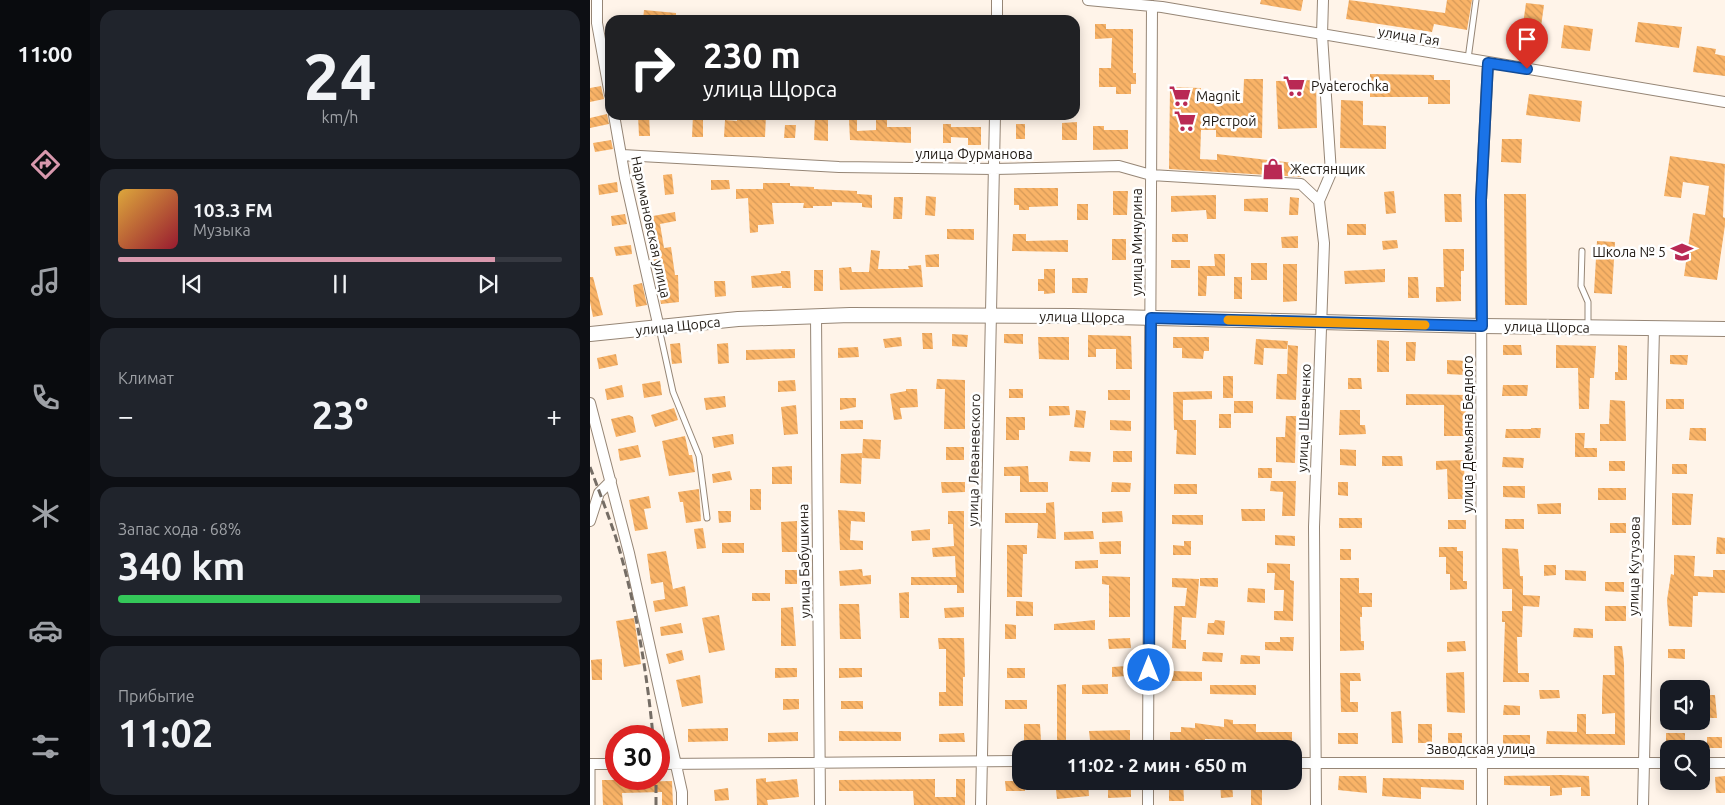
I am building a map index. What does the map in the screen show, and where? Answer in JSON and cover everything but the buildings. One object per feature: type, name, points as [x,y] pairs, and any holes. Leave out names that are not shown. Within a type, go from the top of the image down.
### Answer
[{"type":"main road","name":"улица Щорса","points":[[590,334],[738,319],[816,316],[1151,318],[1482,326],[1725,329]]},
{"type":"street","points":[[598,0],[597,23],[605,67]]},
{"type":"street","points":[[997,0],[997,15]]},
{"type":"street","name":"улица Гая","points":[[1088,0],[1152,6],[1725,102]]},
{"type":"street","name":"улица Шевченко","points":[[1316,805],[1314,527],[1324,243],[1319,201],[1331,173],[1322,35],[1323,0]]},
{"type":"street","name":"улица Мичурина","points":[[1148,740],[1152,6]]},
{"type":"street","name":"улица Демьяна Бедного","points":[[1482,805],[1481,200],[1488,63]]},
{"type":"street","name":"Наримановская улица","points":[[615,120],[659,328]]},
{"type":"street","name":"улица Леваневского","points":[[981,805],[995,120]]},
{"type":"street","name":"улица Фурманова","points":[[622,155],[839,167],[994,169],[1119,166],[1151,175],[1301,184],[1319,201]]},
{"type":"street","name":"улица Бабушкина","points":[[816,316],[820,805]]},
{"type":"street","name":"улица Кутузова","points":[[1643,805],[1654,328]]},
{"type":"street","points":[[590,403],[612,481],[682,792],[682,805]]},
{"type":"street","points":[[590,521],[599,493],[612,481]]},
{"type":"street","points":[[670,764],[1012,762]]},
{"type":"street","name":"Заводская улица","points":[[1302,763],[1660,763]]},
{"type":"street","points":[[1710,763],[1725,763]]},
{"type":"street","points":[[591,764],[605,764]]},
{"type":"street","points":[[1148,790],[1148,805]]},
{"type":"lane","points":[[1468,60],[1476,0]]},
{"type":"lane","points":[[1582,251],[1581,286],[1588,302],[1588,327]]},
{"type":"lane","name":"Наримановская улица","points":[[659,328],[673,392],[699,456],[707,518]]},
{"type":"lane","points":[[591,764],[592,805]]},
{"type":"railway","points":[[590,467],[616,538],[629,586],[644,662],[652,725]]},
{"type":"railway","points":[[656,790],[656,805]]},
{"type":"slow traffic","points":[[1228,320],[1425,325]]},
{"type":"place","name":"Pyaterochka","points":[[1294,86]]},
{"type":"place","name":"Magnit","points":[[1180,96]]},
{"type":"place","name":"ЯРстрой","points":[[1185,121]]},
{"type":"place","name":"Жестянщик","points":[[1273,169]]},
{"type":"place","name":"Школа № 5","points":[[1682,252]]},
{"type":"route","points":[[1149,670],[1151,318],[1482,326],[1481,200],[1488,63],[1527,69]]}]
